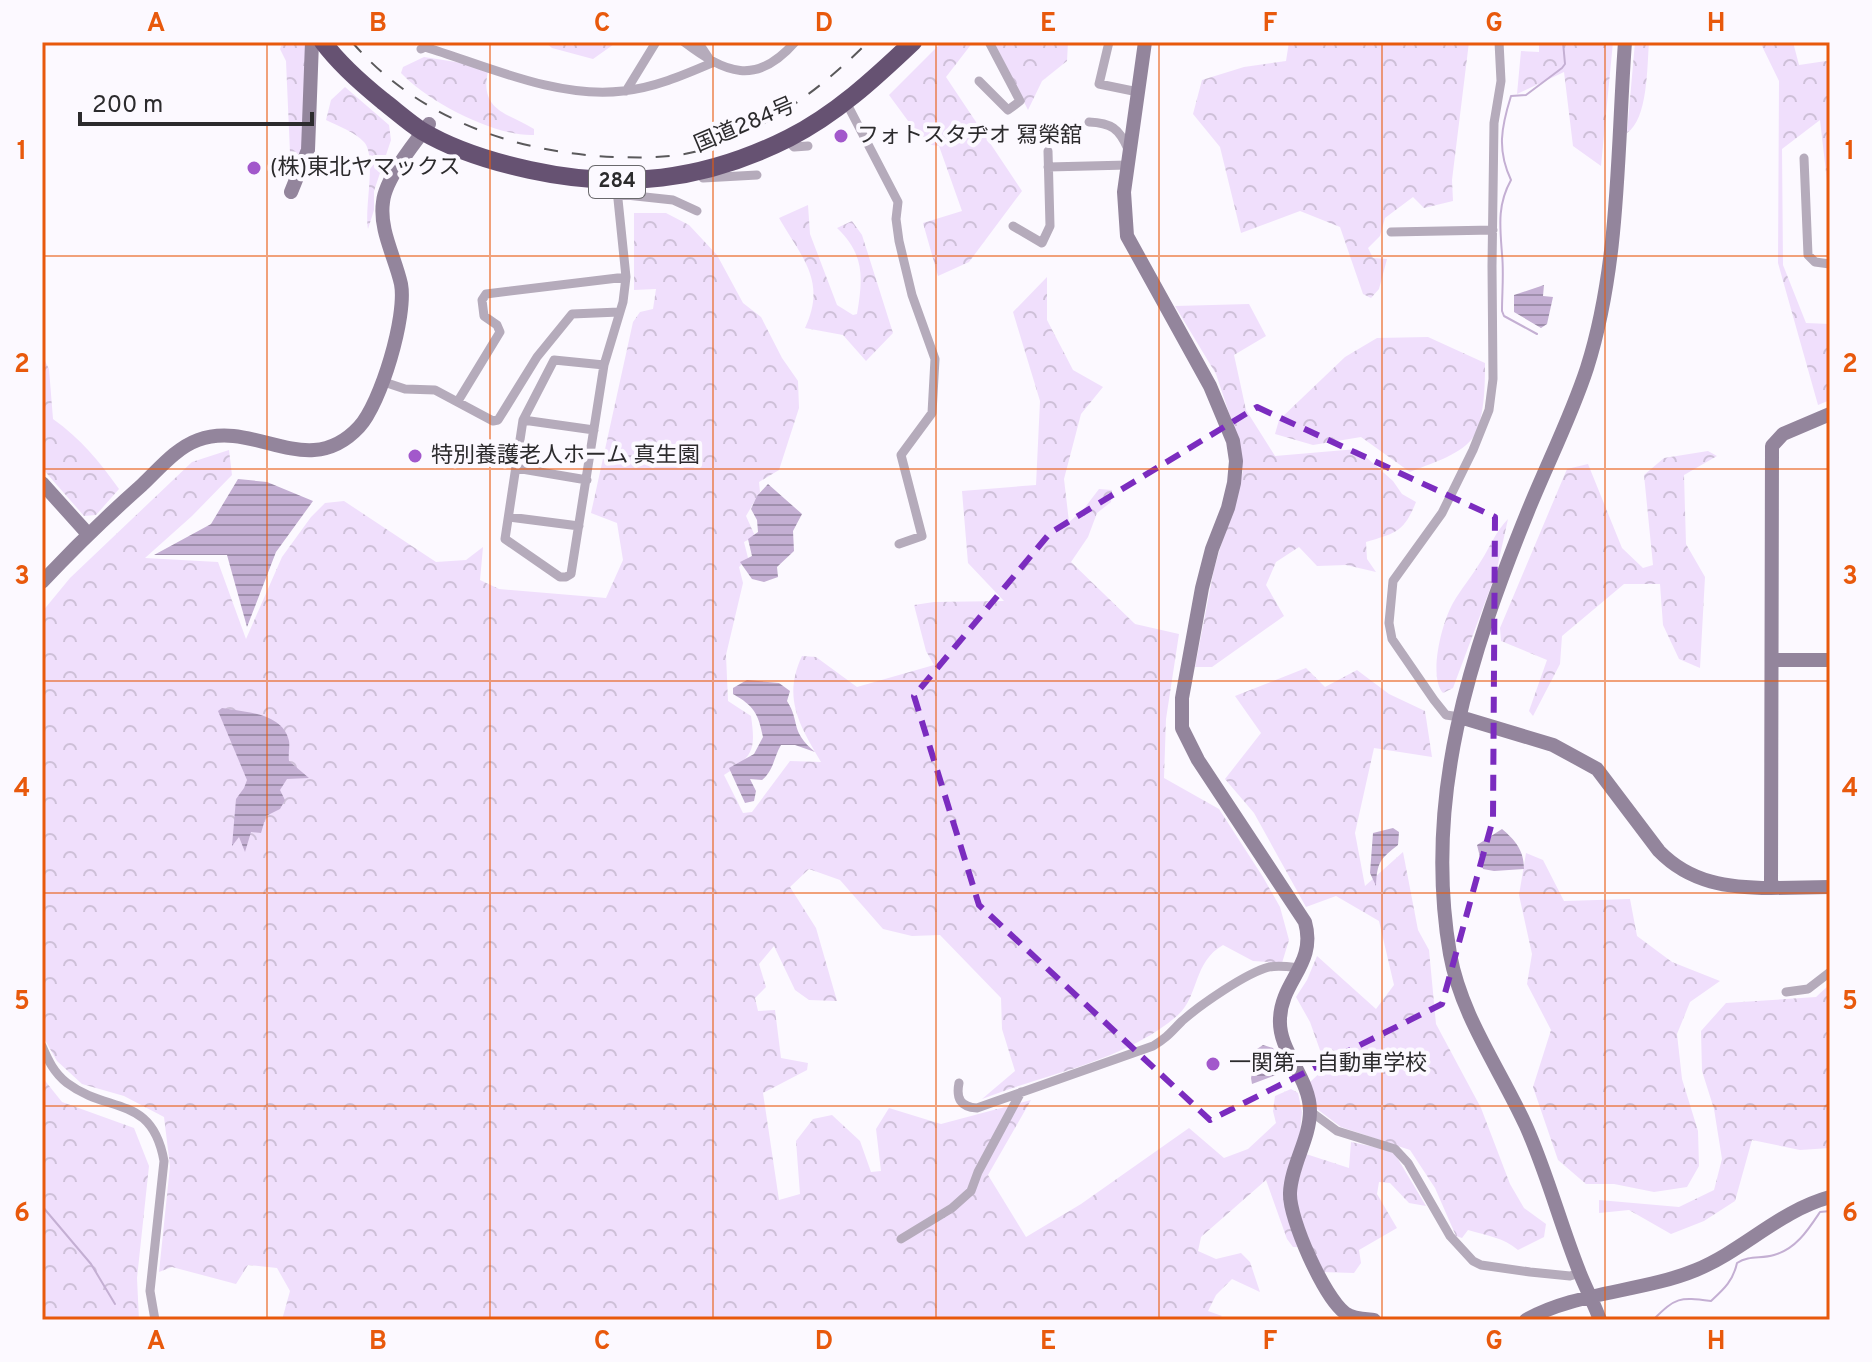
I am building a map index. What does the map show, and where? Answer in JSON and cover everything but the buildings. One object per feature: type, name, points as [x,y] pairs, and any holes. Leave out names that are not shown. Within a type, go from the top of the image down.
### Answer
[{"type":"highway","name":"国道284号","points":[[323,42],[359,82],[426,128],[489,160],[512,167],[616,183],[673,177],[784,136],[844,99],[913,42]]},
{"type":"highway","name":"国道284号","points":[[333,42],[360,71],[426,128]]},
{"type":"highway","name":"国道284号","points":[[844,99],[901,42]]},
{"type":"street","points":[[291,192],[308,150],[312,42]]},
{"type":"street","points":[[626,91],[656,42]]},
{"type":"street","points":[[684,42],[712,63],[741,72],[767,65],[795,42]]},
{"type":"street","points":[[698,42],[712,63]]},
{"type":"street","points":[[979,81],[1008,110],[1020,101],[989,42]]},
{"type":"street","points":[[1109,42],[1099,84],[1138,92]]},
{"type":"street","points":[[1145,42],[1124,210],[1127,236],[1210,386],[1233,441],[1236,461],[1228,508],[1212,549],[1202,588],[1182,698],[1182,728],[1198,760],[1305,922],[1309,941],[1301,968],[1284,998],[1279,1021],[1284,1042],[1301,1077],[1310,1111],[1291,1176],[1290,1197],[1293,1216],[1330,1297],[1348,1315],[1364,1319]]},
{"type":"street","points":[[1499,42],[1501,81],[1494,123],[1493,379],[1489,410],[1442,513],[1393,581],[1389,623],[1392,639],[1446,715],[1553,745],[1597,769],[1659,851],[1691,875],[1736,888],[1830,887]]},
{"type":"street","points":[[1600,1320],[1526,1126],[1462,998],[1450,956],[1440,852],[1449,757],[1472,666],[1513,547],[1587,368],[1608,268],[1625,42]]},
{"type":"street","points":[[421,49],[425,47],[532,82],[587,93],[626,91],[658,84],[712,63]]},
{"type":"street","points":[[844,99],[898,202],[896,219],[905,268],[935,359],[932,413],[901,455],[922,536],[899,544]]},
{"type":"street","points":[[1089,122],[1108,123],[1120,131],[1129,158]]},
{"type":"street","points":[[42,582],[88,534],[175,454],[195,441],[213,435],[244,437],[300,451],[318,450],[333,445],[361,426],[381,381],[401,321],[400,280],[385,230],[382,202],[391,179],[426,128]]},
{"type":"street","points":[[784,136],[794,147],[808,146]]},
{"type":"street","points":[[1013,226],[1042,243],[1050,226],[1048,151]]},
{"type":"street","points":[[1048,167],[1129,158]]},
{"type":"street","points":[[1804,158],[1808,255],[1815,262],[1830,264]]},
{"type":"street","points":[[699,168],[703,178],[757,175]]},
{"type":"street","points":[[616,183],[630,194],[673,200],[697,211]]},
{"type":"street","points":[[604,365],[554,360],[523,420],[505,539],[560,577],[571,574],[604,365],[623,302],[626,277],[616,183]]},
{"type":"street","points":[[1391,232],[1493,230]]},
{"type":"street","points":[[458,401],[500,332],[497,325],[484,316],[482,300],[486,294],[626,277]]},
{"type":"street","points":[[381,381],[405,389],[435,390],[493,421],[498,420],[537,357],[572,314],[619,312]]},
{"type":"street","points":[[1771,888],[1772,446],[1783,434],[1830,414]]},
{"type":"street","points":[[523,420],[594,430]]},
{"type":"street","points":[[516,468],[587,480]]},
{"type":"street","points":[[42,483],[88,534]]},
{"type":"street","points":[[509,517],[579,526]]},
{"type":"street","points":[[1773,660],[1830,660]]},
{"type":"street","points":[[959,1083],[957,1095],[962,1104],[977,1108],[1153,1046],[1238,982],[1265,969],[1272,966],[1301,968]]},
{"type":"street","points":[[1786,992],[1808,989],[1830,972]]},
{"type":"street","points":[[42,1046],[51,1067],[69,1085],[134,1111],[148,1121],[160,1140],[164,1161],[150,1291],[155,1320]]},
{"type":"street","points":[[901,1239],[952,1208],[971,1191],[1021,1092]]},
{"type":"street","points":[[1310,1111],[1337,1131],[1395,1149],[1413,1171],[1450,1236],[1473,1261],[1481,1265],[1530,1272],[1570,1276],[1580,1273]]},
{"type":"street","points":[[1526,1320],[1549,1309],[1694,1271],[1721,1259],[1782,1217],[1808,1203],[1830,1197]]},
{"type":"highlighted area","points":[[1257,407],[1495,517],[1493,819],[1442,1004],[1210,1120],[979,905],[914,696],[1050,533]]},
{"type":"green space","points":[[283,42],[306,42],[303,150],[298,154],[290,153],[286,61],[280,49]]},
{"type":"green space","points":[[545,42],[617,42],[593,59],[552,48]]},
{"type":"green space","points":[[942,42],[973,42],[946,77],[1022,191],[969,262],[938,276],[923,223],[962,211],[939,146],[925,144],[889,95]]},
{"type":"green space","points":[[994,42],[1068,42],[1067,61],[1042,81],[1028,110]]},
{"type":"green space","points":[[1289,42],[1469,42],[1452,180],[1453,201],[1424,208],[1413,197],[1385,218],[1380,236],[1368,248],[1373,258],[1387,259],[1379,289],[1371,298],[1363,294],[1340,227],[1300,211],[1241,233],[1220,147],[1193,114],[1202,80],[1244,67],[1286,61]]},
{"type":"green space","points":[[1539,42],[1613,42],[1601,166],[1573,146],[1564,72],[1517,94],[1521,51],[1539,52]]},
{"type":"green space","points":[[1635,42],[1649,42],[1647,78],[1639,116],[1627,133]]},
{"type":"green space","points":[[1760,42],[1793,42],[1799,65],[1830,63],[1830,207],[1820,120],[1782,149],[1783,265],[1806,323],[1830,324],[1830,400],[1818,405],[1778,263],[1779,81]]},
{"type":"green space","points":[[424,57],[488,71],[486,85],[492,103],[534,129],[534,135],[482,124],[427,95],[401,73],[403,67]]},
{"type":"green space","points":[[345,87],[389,125],[391,140],[374,191],[374,210],[368,229],[368,149],[356,135],[326,120],[331,100]]},
{"type":"green space","points":[[808,205],[810,234],[837,305],[853,315],[857,314],[859,301],[860,268],[853,248],[837,228],[852,221],[862,235],[893,333],[866,361],[843,335],[805,328],[811,311],[813,283],[803,258],[779,218]]},
{"type":"green space","points":[[634,213],[666,213],[689,225],[717,255],[743,303],[761,317],[798,381],[799,408],[779,470],[759,482],[760,492],[746,516],[755,536],[744,542],[748,558],[739,567],[743,583],[726,655],[728,701],[751,716],[750,752],[724,775],[743,813],[752,812],[790,761],[821,762],[796,711],[794,685],[802,656],[816,657],[857,687],[934,665],[926,651],[914,605],[1004,601],[968,563],[962,491],[1036,485],[1040,401],[1013,312],[1047,277],[1047,320],[1073,370],[1103,387],[1081,414],[1064,479],[1069,522],[1099,489],[1112,490],[1111,502],[1097,513],[1088,537],[1071,562],[1135,624],[1179,634],[1166,719],[1164,778],[1219,809],[1280,907],[1289,940],[1282,963],[1253,961],[1223,945],[1206,960],[1185,1007],[1157,1031],[1084,1065],[982,1099],[1015,1071],[1002,1029],[1001,998],[940,935],[912,936],[883,929],[840,880],[809,869],[790,887],[816,928],[837,1001],[809,1000],[795,990],[774,946],[759,964],[766,987],[755,998],[758,1011],[775,1010],[781,1058],[808,1063],[807,1070],[763,1093],[779,1200],[800,1194],[796,1141],[813,1119],[832,1115],[860,1141],[871,1172],[881,1171],[876,1129],[889,1108],[941,1124],[1031,1100],[988,1175],[1026,1237],[1081,1204],[1189,1128],[1224,1158],[1248,1149],[1276,1123],[1273,1111],[1275,1096],[1291,1089],[1298,1093],[1302,1112],[1291,1163],[1299,1247],[1293,1247],[1287,1239],[1266,1180],[1201,1237],[1198,1251],[1216,1259],[1241,1253],[1250,1262],[1260,1292],[1232,1279],[1216,1295],[1208,1311],[1222,1316],[1216,1320],[282,1320],[290,1291],[277,1268],[248,1265],[236,1284],[172,1267],[159,1272],[170,1166],[164,1117],[124,1096],[82,1084],[57,1061],[42,1035],[42,612],[70,578],[192,462],[229,450],[232,475],[145,558],[218,562],[246,639],[282,557],[325,503],[344,501],[436,562],[466,560],[483,547],[480,580],[499,589],[606,598],[623,560],[617,523],[591,513],[633,322],[640,312],[653,309],[656,289],[634,290]]},
{"type":"green space","points":[[1249,304],[1266,336],[1234,355],[1246,410],[1275,456],[1357,449],[1393,481],[1402,494],[1416,502],[1398,530],[1366,542],[1367,559],[1376,572],[1346,565],[1317,566],[1299,547],[1276,562],[1266,585],[1284,616],[1212,667],[1195,667],[1214,569],[1243,471],[1235,431],[1216,374],[1175,306]]},
{"type":"green space","points":[[1428,337],[1485,363],[1480,423],[1472,439],[1459,450],[1410,472],[1361,437],[1313,445],[1275,434],[1279,420],[1345,357],[1377,338]]},
{"type":"green space","points":[[42,355],[49,369],[53,419],[89,451],[119,489],[96,515],[84,516],[42,468]]},
{"type":"green space","points":[[1708,451],[1717,456],[1684,475],[1686,544],[1705,577],[1700,668],[1679,659],[1663,625],[1660,584],[1624,584],[1562,636],[1560,664],[1533,716],[1529,711],[1547,660],[1501,641],[1500,628],[1567,469],[1588,464],[1622,548],[1643,568],[1653,565],[1644,475],[1664,458]]},
{"type":"green space","points":[[1508,519],[1496,573],[1453,688],[1443,693],[1439,685],[1437,662],[1441,635],[1449,612]]},
{"type":"green space","points":[[1306,668],[1325,687],[1357,670],[1389,694],[1425,711],[1432,757],[1374,748],[1355,833],[1365,886],[1403,852],[1418,930],[1429,950],[1436,1024],[1481,1108],[1510,1184],[1524,1208],[1546,1224],[1544,1237],[1518,1250],[1501,1240],[1468,1230],[1462,1238],[1456,1236],[1435,1188],[1410,1150],[1341,1127],[1317,1109],[1308,1084],[1326,1067],[1310,1022],[1296,997],[1317,956],[1376,1009],[1394,985],[1379,921],[1336,896],[1306,907],[1254,813],[1225,779],[1261,733],[1235,696]]},
{"type":"green space","points":[[1526,853],[1543,860],[1564,901],[1630,899],[1637,936],[1672,962],[1720,981],[1690,1002],[1677,1034],[1682,1079],[1698,1131],[1699,1166],[1687,1187],[1654,1192],[1614,1184],[1586,1184],[1558,1160],[1533,1087],[1551,1030],[1527,984],[1532,954],[1519,895]]},
{"type":"green space","points":[[1830,984],[1830,1148],[1800,1150],[1752,1140],[1735,1201],[1704,1221],[1671,1234],[1629,1210],[1599,1213],[1599,1200],[1679,1207],[1714,1190],[1722,1159],[1714,1109],[1702,1071],[1701,1031],[1726,1003],[1816,997]]},
{"type":"green space","points":[[42,1077],[62,1102],[134,1128],[149,1166],[137,1278],[139,1320],[42,1320]]},
{"type":"green space","points":[[1351,1142],[1395,1154],[1426,1206],[1409,1203],[1390,1183],[1379,1182],[1377,1194],[1397,1228],[1359,1250],[1361,1263],[1354,1273],[1321,1272],[1293,1198],[1306,1154],[1349,1168]]},
{"type":"shaded area","points":[[1544,285],[1543,296],[1553,297],[1547,324],[1541,328],[1514,312],[1514,295]]},
{"type":"shaded area","points":[[238,479],[267,482],[313,501],[276,552],[247,627],[227,555],[154,555],[211,524]]},
{"type":"shaded area","points":[[768,484],[802,514],[793,531],[794,551],[777,567],[778,577],[764,582],[752,579],[740,562],[752,556],[748,539],[758,532],[757,520],[751,509]]},
{"type":"shaded area","points":[[747,680],[779,683],[790,691],[787,701],[798,732],[815,752],[795,745],[781,745],[766,776],[762,780],[750,779],[756,791],[754,801],[745,803],[729,768],[754,754],[763,737],[754,711],[733,694],[733,688]]},
{"type":"shaded area","points":[[222,708],[252,713],[279,725],[289,741],[289,761],[309,778],[287,779],[280,790],[285,800],[280,809],[266,816],[261,833],[251,832],[245,852],[239,837],[232,846],[236,799],[247,780],[218,711]]},
{"type":"shaded area","points":[[1393,828],[1399,832],[1398,845],[1381,862],[1376,886],[1370,873],[1373,833]]},
{"type":"shaded area","points":[[1502,829],[1518,846],[1524,869],[1483,869],[1477,845]]},
{"type":"shaded area","points":[[1263,1045],[1273,1048],[1282,1063],[1281,1073],[1252,1084],[1257,1049]]},
{"type":"waterway","points":[[1537,334],[1504,316],[1502,311],[1500,216],[1511,180],[1502,139],[1511,96],[1526,95],[1562,68],[1565,64],[1563,42]]},
{"type":"waterway","points":[[42,1206],[91,1264],[115,1304]]},
{"type":"waterway","points":[[1653,1320],[1679,1300],[1711,1301],[1730,1280],[1737,1263],[1782,1252],[1795,1244],[1820,1212],[1830,1211]]},
{"type":"railway","points":[[352,42],[378,69],[407,92],[472,127],[543,149],[617,157],[675,156],[731,140],[774,118],[814,90],[868,42]]},
{"type":"place","name":"フォトスタヂオ 冩榮舘","points":[[841,136]]},
{"type":"place","name":"(株)東北ヤマックス","points":[[254,168]]},
{"type":"place","name":"特別養護老人ホーム 真生園","points":[[415,456]]},
{"type":"place","name":"一関第一自動車学校","points":[[1213,1064]]}]
